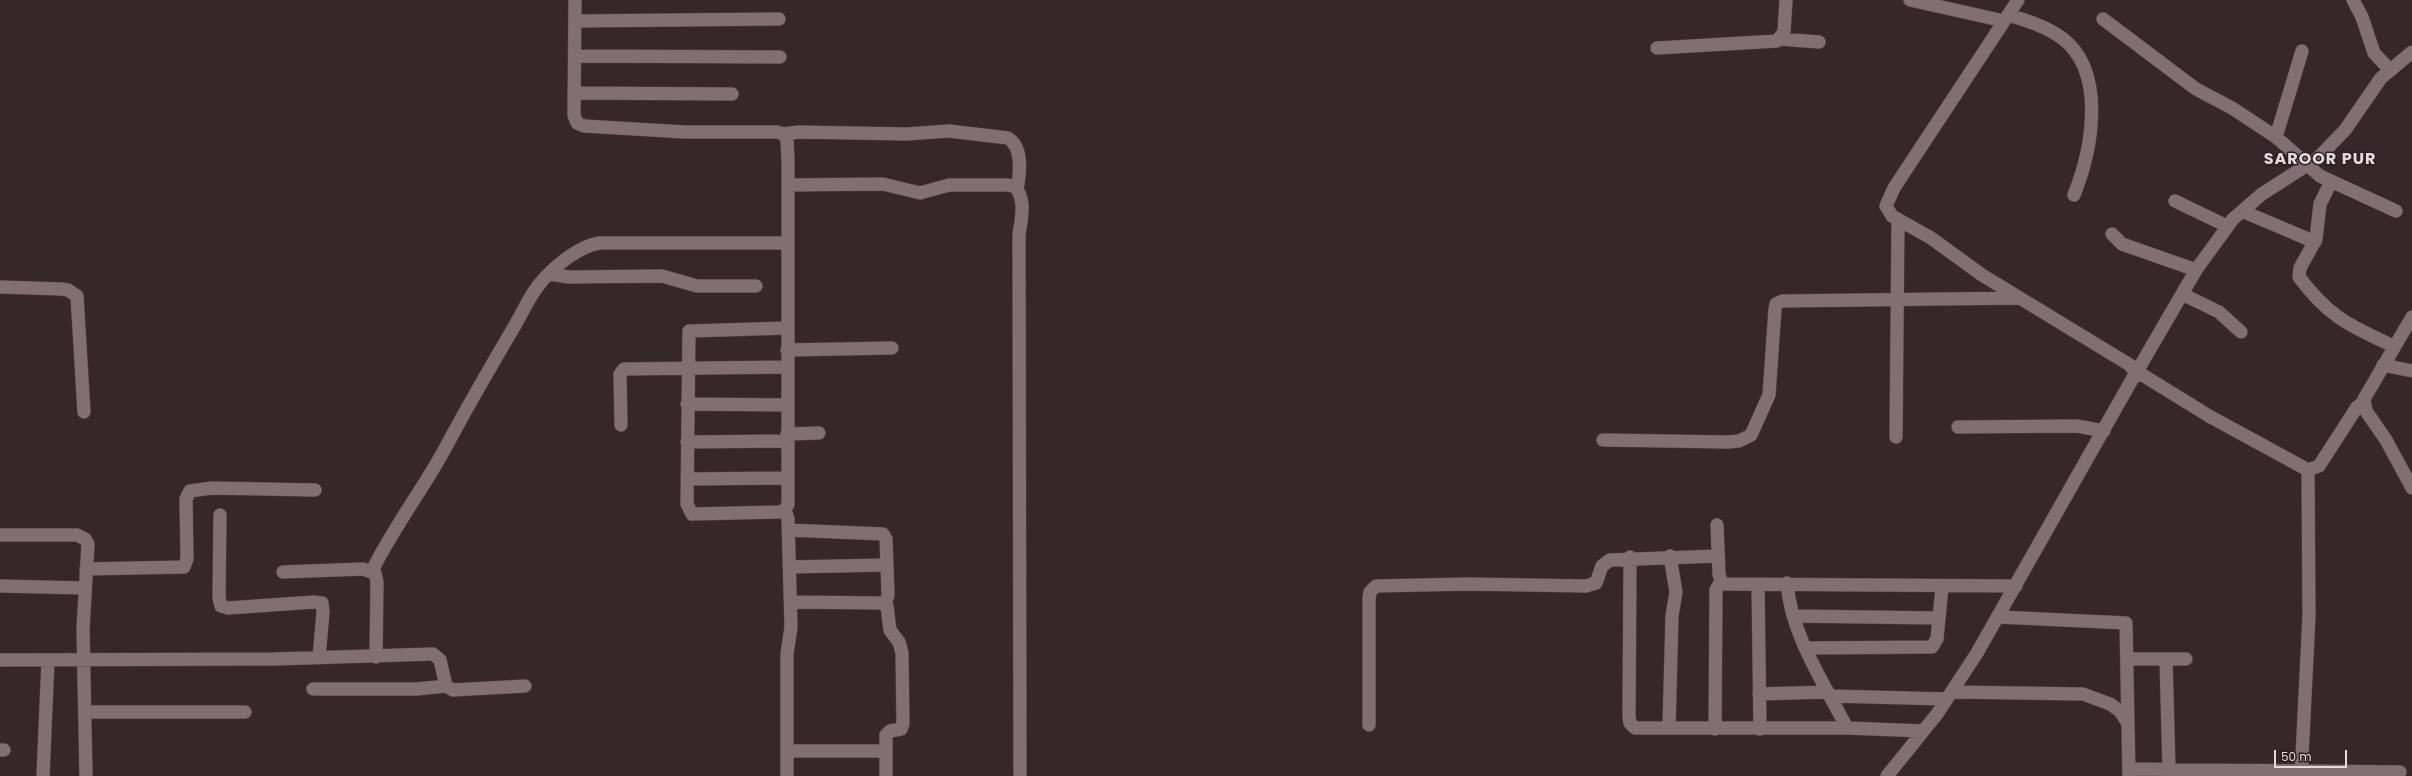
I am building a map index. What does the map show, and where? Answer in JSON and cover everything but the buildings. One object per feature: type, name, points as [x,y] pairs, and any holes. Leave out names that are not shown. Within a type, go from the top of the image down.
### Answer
[{"type":"street","points":[[575,0],[575,120],[584,126],[685,132],[773,132],[784,134],[798,132],[906,134],[942,130],[1008,138],[1014,143],[1017,151],[1019,173],[1017,189],[1023,215],[1019,235],[1018,602],[1022,685],[1020,776]]},
{"type":"street","points":[[1780,39],[1784,32],[1786,0]]},
{"type":"street","points":[[1910,0],[2036,24],[2063,39],[2074,50],[2087,73],[2091,88],[2090,127],[2086,158],[2074,195]]},
{"type":"street","points":[[2018,0],[1894,188],[1886,206],[1888,213],[1931,238],[1982,275],[2130,365],[2137,374],[2226,426],[2308,470]]},
{"type":"street","points":[[2353,0],[2362,17],[2374,53],[2390,70]]},
{"type":"street","points":[[575,21],[779,19]]},
{"type":"street","points":[[2104,19],[2196,89],[2237,111],[2276,137],[2307,166],[2331,182],[2396,211]]},
{"type":"street","points":[[1657,48],[1768,42],[1780,39],[1819,42]]},
{"type":"street","points":[[2276,137],[2302,51]]},
{"type":"street","points":[[1887,776],[1950,696],[1999,616],[2196,270],[2227,226],[2262,194],[2318,158],[2335,140],[2374,87],[2390,70],[2412,52]]},
{"type":"street","points":[[575,56],[780,57]]},
{"type":"street","points":[[574,93],[732,94]]},
{"type":"street","points":[[784,134],[787,147],[788,185],[788,504],[785,510],[788,530],[791,602],[791,631],[787,654],[788,776]]},
{"type":"street","points":[[2331,182],[2320,204],[2315,242],[2300,268],[2299,277],[2324,308],[2336,317],[2393,346]]},
{"type":"street","points":[[788,185],[883,184],[920,193],[957,185],[1010,185],[1017,189]]},
{"type":"street","points":[[2175,201],[2227,226]]},
{"type":"street","points":[[2242,211],[2315,242]]},
{"type":"street","points":[[1896,437],[1896,299],[1898,220]]},
{"type":"street","points":[[2112,234],[2122,244],[2196,270]]},
{"type":"street","points":[[372,570],[386,544],[439,460],[473,397],[531,297],[549,274],[576,253],[589,246],[599,243],[788,243]]},
{"type":"street","points":[[549,274],[569,276],[662,276],[697,286],[756,286]]},
{"type":"street","points":[[0,287],[61,289],[68,290],[77,296],[84,412]]},
{"type":"street","points":[[2182,294],[2219,312],[2242,332]]},
{"type":"street","points":[[1603,440],[1728,442],[1748,438],[1754,432],[1760,409],[1770,391],[1775,309],[1778,302],[2021,298]]},
{"type":"street","points":[[2412,317],[2365,394],[2364,402],[2412,488]]},
{"type":"street","points":[[785,510],[779,512],[692,514],[687,504],[687,335],[692,329],[787,328]]},
{"type":"street","points":[[787,350],[892,348]]},
{"type":"street","points":[[2383,365],[2412,371]]},
{"type":"street","points":[[621,425],[620,372],[627,369],[788,367]]},
{"type":"street","points":[[2308,470],[2318,466],[2357,407],[2364,402]]},
{"type":"street","points":[[687,404],[787,405]]},
{"type":"street","points":[[1958,427],[2077,426],[2104,431]]},
{"type":"street","points":[[687,442],[787,437],[819,433]]},
{"type":"street","points":[[2301,773],[2309,616],[2308,470]]},
{"type":"street","points":[[687,479],[787,478]]},
{"type":"street","points":[[86,569],[184,567],[187,559],[186,499],[190,491],[212,488],[315,490]]},
{"type":"street","points":[[220,515],[218,598],[220,606],[228,608],[314,602],[322,603],[323,612],[319,658]]},
{"type":"street","points":[[1715,729],[1716,590],[1721,581],[1718,556],[1717,525]]},
{"type":"street","points":[[788,530],[881,532],[886,539],[888,595],[885,605],[891,633],[901,648],[903,724],[901,729],[888,732],[885,751],[886,776]]},
{"type":"street","points":[[0,534],[81,536],[88,544],[85,588],[84,660],[86,776]]},
{"type":"street","points":[[1369,725],[1369,598],[1370,592],[1376,586],[1468,584],[1590,586],[1596,583],[1604,563],[1610,560],[1670,556],[1718,556]]},
{"type":"street","points":[[1669,728],[1672,630],[1676,592],[1670,556]]},
{"type":"street","points":[[1630,558],[1629,720],[1635,728],[1847,728],[1923,731]]},
{"type":"street","points":[[789,567],[887,565]]},
{"type":"street","points":[[283,572],[363,569],[372,570],[375,573],[377,582],[376,657]]},
{"type":"street","points":[[1721,581],[1724,584],[1732,585],[1787,583],[1942,587],[2016,586]]},
{"type":"street","points":[[1787,583],[1793,616],[1806,648],[1847,728]]},
{"type":"street","points":[[1758,585],[1760,729]]},
{"type":"street","points":[[0,586],[85,588]]},
{"type":"street","points":[[1806,648],[1929,648],[1936,643],[1942,587]]},
{"type":"street","points":[[791,602],[885,605]]},
{"type":"street","points":[[1793,616],[1939,618]]},
{"type":"street","points":[[1999,616],[2124,621],[2128,627],[2127,722],[2129,773],[2169,769],[2301,773],[2400,772]]},
{"type":"street","points":[[0,660],[319,658],[433,654],[440,660],[446,686]]},
{"type":"street","points":[[2128,659],[2186,659]]},
{"type":"street","points":[[2166,659],[2169,769]]},
{"type":"street","points":[[43,776],[48,660]]},
{"type":"street","points":[[312,689],[417,689],[446,686],[452,690],[458,690],[525,686]]},
{"type":"street","points":[[1759,694],[1950,696],[2083,694],[2110,704],[2120,711],[2127,722]]},
{"type":"street","points":[[86,712],[245,712]]},
{"type":"street","points":[[787,751],[885,751]]},
{"type":"district","name":"SAROOR PUR","points":[[2320,160]]}]
